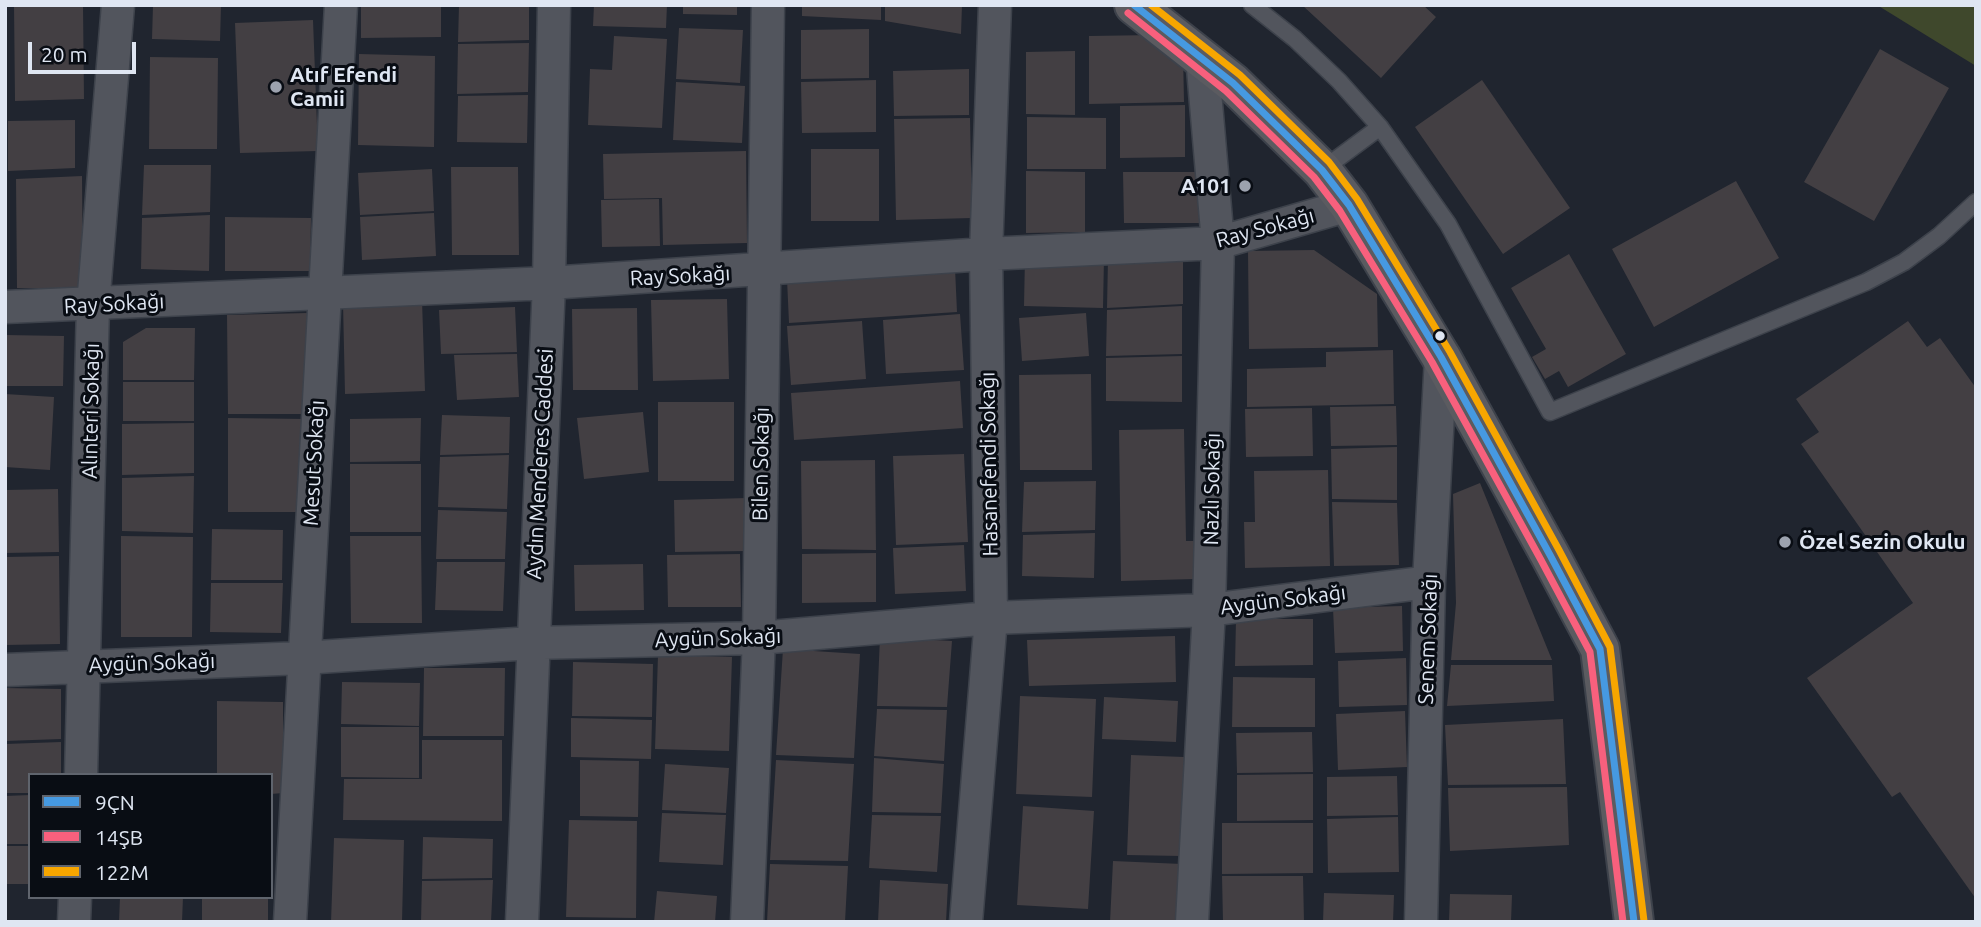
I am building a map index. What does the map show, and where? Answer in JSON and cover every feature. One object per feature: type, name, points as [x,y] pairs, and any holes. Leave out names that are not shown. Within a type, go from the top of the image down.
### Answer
[{"type":"street","name":"Alınteri Sokağı","points":[[81,773],[86,664],[93,305],[118,5]]},
{"type":"street","name":"Mesut Sokağı","points":[[290,922],[341,5]]},
{"type":"street","name":"Aydın Menderes Caddesi","points":[[522,922],[549,283],[554,5]]},
{"type":"street","name":"Bilen Sokağı","points":[[747,922],[759,638],[768,5]]},
{"type":"street","name":"Hasanefendi Sokağı","points":[[966,922],[991,618],[986,254],[995,5]]},
{"type":"street","points":[[1134,5],[1233,83],[1322,170],[1349,205],[1441,357],[1600,649],[1634,922]]},
{"type":"street","name":"Nazlı Sokağı","points":[[1192,922],[1209,610],[1218,243],[1202,57]]},
{"type":"street","name":"Ray Sokağı","points":[[5,307],[549,283],[763,271],[986,254],[1218,243],[1349,205]]},
{"type":"street","name":"Senem Sokağı","points":[[1421,922],[1429,582],[1441,357]]},
{"type":"street","name":"Aygün Sokağı","points":[[5,670],[86,664],[303,658],[532,643],[759,638],[991,618],[1209,610],[1429,582]]},
{"type":"street","points":[[74,922],[75,899]]},
{"type":"lane","points":[[1252,5],[1331,72],[1380,127],[1448,223],[1550,412],[1866,282],[1904,262],[1939,236],[1976,202]]},
{"type":"lane","points":[[1322,170],[1380,127]]},
{"type":"green space","points":[[1877,5],[1976,5],[1976,66]]},
{"type":"building","points":[[14,5],[83,5],[84,99],[15,101]]},
{"type":"building","points":[[153,5],[221,5],[220,41],[152,39]]},
{"type":"building","points":[[361,5],[441,5],[441,37],[361,38]]},
{"type":"building","points":[[459,5],[529,5],[529,40],[458,42]]},
{"type":"building","points":[[594,5],[667,5],[666,28],[593,26]]},
{"type":"building","points":[[683,5],[737,5],[737,15],[683,14]]},
{"type":"building","points":[[802,5],[881,5],[881,20],[802,16]]},
{"type":"building","points":[[885,5],[962,5],[961,34],[885,21]]},
{"type":"building","points":[[1302,5],[1423,5],[1436,17],[1381,78]]},
{"type":"building","name":"Atıf Efendi Camii","points":[[313,20],[318,151],[240,153],[235,23]]},
{"type":"building","points":[[679,28],[743,30],[740,83],[676,79]]},
{"type":"building","points":[[869,29],[869,78],[801,79],[801,30]]},
{"type":"building","points":[[1153,35],[1183,52],[1184,102],[1089,104],[1089,36]]},
{"type":"building","points":[[614,36],[667,39],[662,128],[588,125],[590,69],[612,70]]},
{"type":"building","points":[[529,43],[528,92],[457,94],[458,44]]},
{"type":"building","points":[[1880,49],[1949,88],[1874,221],[1804,182]]},
{"type":"building","points":[[1075,51],[1075,115],[1026,114],[1026,52]]},
{"type":"building","points":[[359,54],[435,56],[434,147],[358,145]]},
{"type":"building","points":[[150,57],[218,58],[217,149],[149,149]]},
{"type":"building","points":[[969,69],[969,115],[894,116],[893,71]]},
{"type":"building","points":[[876,80],[876,132],[802,133],[801,82]]},
{"type":"building","points":[[1482,80],[1570,208],[1503,254],[1415,127]]},
{"type":"building","points":[[676,82],[745,86],[742,143],[673,140]]},
{"type":"building","points":[[528,95],[527,143],[457,142],[458,96]]},
{"type":"building","points":[[1185,105],[1185,157],[1120,158],[1120,106]]},
{"type":"building","points":[[1027,117],[1106,118],[1106,169],[1027,169]]},
{"type":"building","points":[[970,118],[972,218],[896,220],[894,119]]},
{"type":"building","points":[[75,120],[75,168],[8,171],[8,121]]},
{"type":"building","points":[[811,149],[879,149],[879,221],[811,221]]},
{"type":"building","points":[[746,151],[747,243],[663,245],[662,198],[604,199],[603,154]]},
{"type":"building","points":[[144,165],[211,165],[210,212],[142,215]]},
{"type":"building","points":[[451,167],[518,167],[519,255],[452,255]]},
{"type":"building","points":[[432,169],[434,211],[360,215],[358,173]]},
{"type":"building","points":[[1026,171],[1085,172],[1085,232],[1026,233]]},
{"type":"building","points":[[1123,172],[1207,172],[1207,223],[1124,223]]},
{"type":"building","points":[[82,176],[83,288],[17,288],[16,179]]},
{"type":"building","points":[[1736,181],[1779,258],[1654,327],[1612,249]]},
{"type":"building","points":[[659,199],[660,246],[602,247],[601,200]]},
{"type":"building","points":[[434,213],[436,256],[362,260],[360,217]]},
{"type":"building","points":[[210,215],[209,271],[141,269],[142,218]]},
{"type":"building","points":[[225,217],[311,218],[310,271],[225,271]]},
{"type":"building","points":[[1314,250],[1377,294],[1378,347],[1249,349],[1248,251]]},
{"type":"building","points":[[1569,254],[1626,354],[1568,387],[1559,371],[1545,379],[1532,357],[1546,349],[1511,288]]},
{"type":"building","points":[[1025,256],[1104,258],[1103,308],[1024,306]]},
{"type":"building","points":[[1108,258],[1183,259],[1183,304],[1107,308]]},
{"type":"building","points":[[955,268],[957,312],[789,323],[787,279]]},
{"type":"building","points":[[727,299],[729,379],[653,381],[651,300]]},
{"type":"building","points":[[422,300],[425,391],[345,394],[343,303]]},
{"type":"building","points":[[1182,306],[1182,354],[1106,356],[1107,310]]},
{"type":"building","points":[[515,307],[517,352],[441,354],[439,310]]},
{"type":"building","points":[[637,308],[638,390],[573,390],[572,309]]},
{"type":"building","points":[[307,313],[306,414],[228,414],[227,315]]},
{"type":"building","points":[[1086,313],[1089,356],[1022,361],[1019,318]]},
{"type":"building","points":[[960,314],[964,370],[886,374],[883,320]]},
{"type":"building","points":[[862,321],[866,379],[791,385],[787,326]]},
{"type":"building","points":[[1908,321],[1927,347],[1940,338],[1976,388],[1976,899],[1900,792],[1892,797],[1807,678],[1913,603],[1801,444],[1819,432],[1796,399]]},
{"type":"building","points":[[146,328],[195,328],[194,380],[123,380],[123,342]]},
{"type":"building","points":[[5,335],[64,336],[63,386],[5,386]]},
{"type":"building","points":[[1393,350],[1394,404],[1247,407],[1247,369],[1326,367],[1326,352]]},
{"type":"building","points":[[517,354],[519,397],[457,400],[454,355]]},
{"type":"building","points":[[1182,356],[1182,402],[1106,401],[1106,358]]},
{"type":"building","points":[[1091,374],[1092,470],[1020,470],[1019,375]]},
{"type":"building","points":[[960,381],[963,428],[794,440],[791,393]]},
{"type":"building","points":[[123,382],[194,382],[194,421],[123,421]]},
{"type":"building","points":[[5,394],[54,397],[50,470],[5,467]]},
{"type":"building","points":[[658,402],[734,402],[734,481],[658,481]]},
{"type":"building","points":[[1396,406],[1397,445],[1331,446],[1330,407]]},
{"type":"building","points":[[1312,408],[1313,456],[1246,457],[1245,409]]},
{"type":"building","points":[[643,412],[649,472],[584,479],[577,418]]},
{"type":"building","points":[[442,415],[510,417],[509,453],[440,455]]},
{"type":"building","points":[[228,418],[306,419],[306,512],[228,512]]},
{"type":"building","points":[[421,418],[420,461],[350,462],[350,419]]},
{"type":"building","points":[[194,423],[194,473],[122,475],[122,424]]},
{"type":"building","points":[[1184,429],[1186,541],[1194,541],[1194,579],[1121,581],[1119,430]]},
{"type":"building","points":[[1397,447],[1397,500],[1332,499],[1331,449]]},
{"type":"building","points":[[964,454],[968,542],[896,545],[893,456]]},
{"type":"building","points":[[509,455],[507,509],[438,507],[440,457]]},
{"type":"building","points":[[875,460],[876,550],[802,549],[801,461]]},
{"type":"building","points":[[350,464],[421,464],[421,532],[350,532]]},
{"type":"building","points":[[1328,470],[1330,566],[1245,568],[1244,522],[1255,522],[1254,471]]},
{"type":"building","points":[[194,476],[193,533],[122,531],[122,478]]},
{"type":"building","points":[[1096,481],[1095,530],[1022,532],[1024,482]]},
{"type":"building","points":[[1480,483],[1552,660],[1451,660],[1456,603],[1453,494]]},
{"type":"building","points":[[58,489],[59,552],[5,553],[5,490]]},
{"type":"building","points":[[747,498],[747,551],[675,552],[674,500]]},
{"type":"building","points":[[1332,502],[1397,503],[1399,565],[1334,566]]},
{"type":"building","points":[[438,510],[507,512],[505,559],[436,559]]},
{"type":"building","points":[[212,529],[283,530],[282,580],[211,580]]},
{"type":"building","points":[[1095,533],[1094,578],[1022,576],[1023,535]]},
{"type":"building","points":[[121,536],[193,537],[192,637],[121,637]]},
{"type":"building","points":[[350,536],[421,536],[422,623],[351,623]]},
{"type":"building","points":[[964,545],[966,591],[895,594],[893,548]]},
{"type":"building","points":[[876,553],[876,602],[802,603],[802,554]]},
{"type":"building","points":[[740,554],[741,607],[668,607],[667,555]]},
{"type":"building","points":[[59,556],[60,644],[5,645],[5,557]]},
{"type":"building","points":[[437,562],[505,562],[503,611],[435,610]]},
{"type":"building","points":[[643,564],[644,610],[575,611],[574,565]]},
{"type":"building","points":[[211,583],[283,583],[281,633],[210,632]]},
{"type":"building","points":[[1402,606],[1403,651],[1335,653],[1333,608]]},
{"type":"building","points":[[1236,619],[1313,619],[1313,665],[1235,666]]},
{"type":"building","points":[[1175,636],[1176,682],[1029,686],[1027,640]]},
{"type":"building","points":[[880,637],[952,641],[947,707],[877,706]]},
{"type":"building","points":[[783,649],[860,654],[854,758],[776,755]]},
{"type":"building","points":[[658,655],[732,657],[729,751],[655,749]]},
{"type":"building","points":[[1406,658],[1407,705],[1339,707],[1338,661]]},
{"type":"building","points":[[573,662],[653,664],[652,717],[572,716]]},
{"type":"building","points":[[1451,665],[1552,665],[1554,701],[1447,706]]},
{"type":"building","points":[[424,668],[505,668],[504,736],[423,736]]},
{"type":"building","points":[[1233,677],[1315,678],[1315,727],[1232,727]]},
{"type":"building","points":[[342,682],[420,683],[419,726],[341,724]]},
{"type":"building","points":[[5,688],[61,689],[61,739],[5,741]]},
{"type":"building","points":[[1020,696],[1096,699],[1092,797],[1016,794]]},
{"type":"building","points":[[1104,697],[1178,701],[1176,742],[1102,739]]},
{"type":"building","points":[[217,701],[283,702],[283,793],[273,794],[273,773],[217,773]]},
{"type":"building","points":[[877,709],[947,710],[944,761],[874,756]]},
{"type":"building","points":[[1405,711],[1407,767],[1338,770],[1336,714]]},
{"type":"building","points":[[571,718],[652,720],[651,759],[571,757]]},
{"type":"building","points":[[1563,719],[1566,784],[1448,785],[1445,725]]},
{"type":"building","points":[[341,727],[419,727],[419,778],[341,777]]},
{"type":"building","points":[[1312,732],[1313,772],[1237,773],[1236,733]]},
{"type":"building","points":[[422,740],[502,740],[502,821],[343,820],[344,779],[422,779]]},
{"type":"building","points":[[61,742],[61,773],[28,773],[28,793],[5,793],[5,744]]},
{"type":"building","points":[[1131,755],[1184,757],[1181,856],[1127,855]]},
{"type":"building","points":[[874,758],[944,764],[941,813],[872,812]]},
{"type":"building","points":[[580,760],[639,761],[638,817],[580,816]]},
{"type":"building","points":[[776,760],[854,764],[848,861],[770,860]]},
{"type":"building","points":[[665,764],[729,768],[726,813],[662,810]]},
{"type":"building","points":[[1313,774],[1313,820],[1237,821],[1237,775]]},
{"type":"building","points":[[1397,776],[1398,815],[1327,816],[1327,777]]},
{"type":"building","points":[[1567,787],[1569,845],[1450,851],[1448,788]]},
{"type":"building","points":[[28,795],[28,844],[5,844],[5,796]]},
{"type":"building","points":[[1023,806],[1094,811],[1088,909],[1017,905]]},
{"type":"building","points":[[662,813],[726,815],[723,865],[659,862]]},
{"type":"building","points":[[872,815],[941,816],[937,872],[869,868]]},
{"type":"building","points":[[1398,817],[1399,872],[1328,873],[1327,819]]},
{"type":"building","points":[[569,820],[637,821],[636,918],[566,917]]},
{"type":"building","points":[[1222,823],[1313,823],[1313,873],[1222,874]]},
{"type":"building","points":[[423,837],[493,839],[492,878],[422,879]]},
{"type":"building","points":[[334,838],[404,840],[402,922],[331,922]]},
{"type":"building","points":[[5,846],[28,846],[28,884],[5,884]]},
{"type":"building","points":[[1113,861],[1182,864],[1179,922],[1110,922]]},
{"type":"building","points":[[770,864],[848,866],[845,922],[767,922]]},
{"type":"building","points":[[1222,876],[1303,876],[1304,922],[1223,922]]},
{"type":"building","points":[[493,880],[491,922],[421,922],[422,881]]},
{"type":"building","points":[[880,880],[948,884],[946,922],[878,922]]},
{"type":"building","points":[[657,891],[717,896],[715,922],[654,922]]},
{"type":"building","points":[[1324,893],[1394,895],[1393,922],[1323,922]]},
{"type":"building","points":[[1450,894],[1512,895],[1511,922],[1449,922]]},
{"type":"building","points":[[120,899],[183,899],[182,922],[119,922]]},
{"type":"building","points":[[202,899],[268,899],[268,922],[202,922]]},
{"type":"transit line","name":"9ÇN","points":[[1134,5],[1233,83],[1322,170],[1349,205],[1441,357],[1550,555],[1600,649],[1634,922]]},
{"type":"transit line","name":"122M","points":[[1151,5],[1240,75],[1329,162],[1357,199],[1450,352],[1559,550],[1610,647],[1644,921]]},
{"type":"transit line","name":"14ŞB","points":[[1128,13],[1226,91],[1314,177],[1340,211],[1432,362],[1541,560],[1590,652],[1623,922]]},
{"type":"place","name":"Atıf Efendi Camii","points":[[276,87]]},
{"type":"place","name":"A101","points":[[1245,186]]},
{"type":"place","name":"Özel Sezin Okulu","points":[[1785,542]]}]
